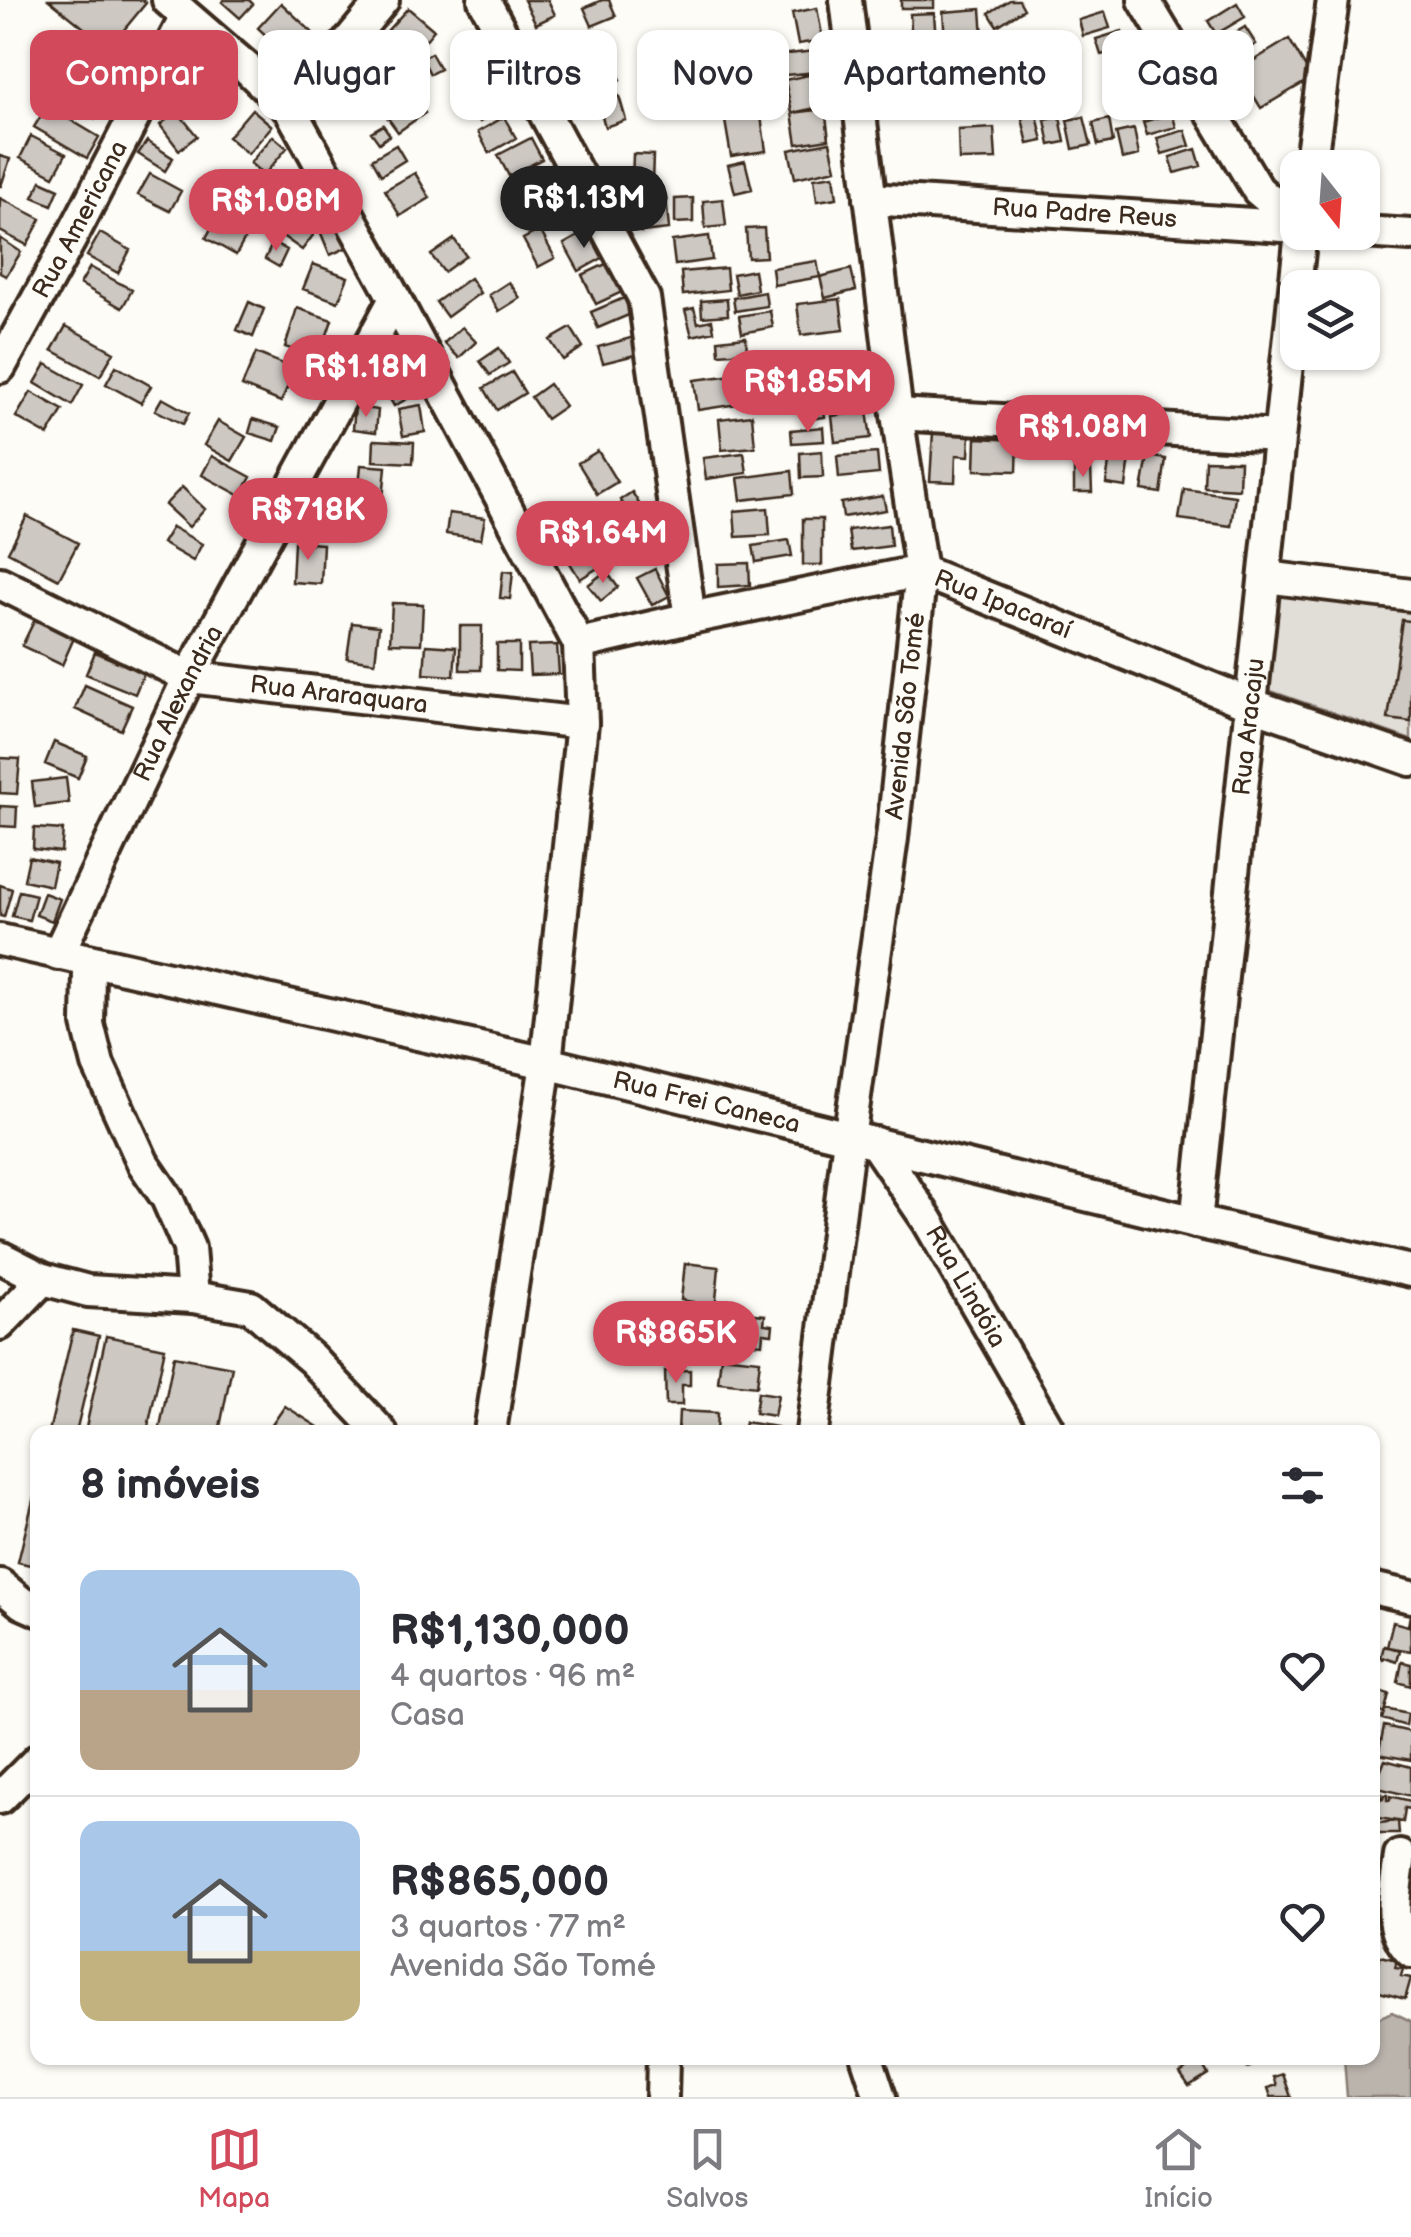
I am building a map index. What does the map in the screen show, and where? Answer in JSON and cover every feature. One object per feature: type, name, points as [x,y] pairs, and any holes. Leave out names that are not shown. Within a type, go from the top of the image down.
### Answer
[{"type":"street","points":[[358,30],[383,0]]},
{"type":"street","points":[[484,0],[644,298],[690,618]]},
{"type":"street","name":"Avenida São Tomé","points":[[813,1425],[862,1140],[921,571],[897,414],[846,0]]},
{"type":"street","points":[[1144,0],[1258,190],[1280,210]]},
{"type":"street","points":[[1312,150],[1333,0]]},
{"type":"street","points":[[177,8],[258,78]]},
{"type":"street","name":"Rua Americana","points":[[0,367],[70,240],[177,8]]},
{"type":"street","points":[[296,120],[579,644],[582,723],[546,1063],[491,1425]]},
{"type":"street","name":"Rua Padre Reus","points":[[870,198],[1280,227]]},
{"type":"street","points":[[1380,233],[1411,235]]},
{"type":"street","name":"Rua Aracaju","points":[[1196,1222],[1253,705],[1297,250]]},
{"type":"street","name":"Rua Alexandria","points":[[58,954],[189,677],[395,298]]},
{"type":"street","points":[[897,414],[1279,436]]},
{"type":"street","name":"Rua Ipacaraí","points":[[579,644],[921,571],[1253,705],[1411,760]]},
{"type":"street","points":[[1266,578],[1411,595]]},
{"type":"street","name":"Rua Araraquara","points":[[0,583],[189,677],[582,723]]},
{"type":"street","name":"Rua Frei Caneca","points":[[0,940],[546,1063],[1411,1271]]},
{"type":"street","points":[[92,962],[88,972],[88,1024],[98,1064],[143,1163],[167,1198],[189,1248],[193,1297]]},
{"type":"street","name":"Rua Lindóia","points":[[862,1140],[928,1221],[1046,1425]]},
{"type":"street","points":[[0,1257],[43,1279],[88,1291],[193,1297],[251,1307],[312,1358],[374,1425]]},
{"type":"street","points":[[0,1324],[43,1279]]},
{"type":"street","points":[[0,1585],[30,1606]]},
{"type":"street","points":[[1380,1590],[1411,1597]]},
{"type":"street","points":[[0,1798],[30,1768]]},
{"type":"street","points":[[1394,1856],[1393,1918],[1411,1952]]},
{"type":"street","points":[[662,2097],[663,2065]]},
{"type":"street","points":[[869,2065],[880,2097]]},
{"type":"shaded area","points":[[1280,591],[1411,608],[1411,740],[1268,690]]},
{"type":"shaded area","points":[[1392,2012],[1411,2021],[1411,2097],[1347,2097],[1345,2065],[1380,2065],[1380,2017]]},
{"type":"building","points":[[49,0],[146,3],[124,30],[86,30]]},
{"type":"building","points":[[224,0],[249,0],[253,4],[240,18]]},
{"type":"building","points":[[524,0],[548,0],[555,15],[536,24]]},
{"type":"building","points":[[609,0],[616,16],[592,26],[584,8]]},
{"type":"building","points":[[901,0],[934,0],[934,8],[901,8]]},
{"type":"building","points":[[1010,0],[1019,0],[1024,9],[997,26],[989,13]]},
{"type":"building","points":[[281,3],[310,30],[260,30]]},
{"type":"building","points":[[1237,3],[1245,17],[1223,30],[1214,30],[1208,21]]},
{"type":"building","points":[[408,8],[434,30],[430,35],[430,30],[388,30]]},
{"type":"building","points":[[817,8],[821,30],[809,30],[809,42],[798,44],[792,13]]},
{"type":"building","points":[[981,9],[982,30],[944,30],[943,12]]},
{"type":"building","points":[[1105,12],[1110,28],[1083,36],[1079,20]]},
{"type":"building","points":[[934,13],[935,30],[911,30],[910,14]]},
{"type":"building","points":[[1289,39],[1312,78],[1261,108],[1254,96],[1254,60]]},
{"type":"building","points":[[809,52],[809,73],[789,75],[789,54]]},
{"type":"building","points":[[430,54],[440,69],[430,74]]},
{"type":"building","points":[[809,75],[809,109],[792,113],[789,79]]},
{"type":"building","points":[[617,97],[626,120],[605,127],[603,120],[617,120]]},
{"type":"building","points":[[252,109],[258,120],[272,126],[248,154],[228,137]]},
{"type":"building","points":[[809,111],[809,120],[826,120],[829,139],[797,144],[792,113]]},
{"type":"building","points":[[1082,117],[1091,145],[1073,149],[1067,120]]},
{"type":"building","points":[[38,120],[70,120],[99,137],[87,158],[34,127]]},
{"type":"building","points":[[166,120],[184,120],[197,136],[179,150],[160,125]]},
{"type":"building","points":[[389,120],[415,120],[398,132]]},
{"type":"building","points":[[506,120],[516,138],[489,153],[478,132]]},
{"type":"building","points":[[725,120],[762,120],[766,151],[731,156]]},
{"type":"building","points":[[1022,120],[1038,120],[1043,141],[1028,144]]},
{"type":"building","points":[[1045,120],[1061,120],[1065,142],[1050,145]]},
{"type":"building","points":[[1109,120],[1113,142],[1098,145],[1093,123]]},
{"type":"building","points":[[1174,120],[1176,127],[1147,135],[1143,122]]},
{"type":"building","points":[[383,125],[390,135],[379,143],[371,132]]},
{"type":"building","points":[[994,128],[996,159],[959,160],[958,130]]},
{"type":"building","points":[[1134,129],[1139,155],[1122,159],[1116,133]]},
{"type":"building","points":[[1185,130],[1190,146],[1162,154],[1157,138]]},
{"type":"building","points":[[31,136],[66,154],[54,176],[20,158]]},
{"type":"building","points":[[273,136],[287,148],[264,175],[250,163]]},
{"type":"building","points":[[531,138],[542,159],[509,176],[498,155]]},
{"type":"building","points":[[147,141],[173,158],[165,171],[138,154]]},
{"type":"building","points":[[830,142],[836,169],[795,178],[789,150]]},
{"type":"building","points":[[396,145],[405,160],[381,175],[372,159]]},
{"type":"building","points":[[1196,149],[1201,166],[1175,173],[1170,157]]},
{"type":"building","points":[[633,154],[653,155],[652,184],[632,183]]},
{"type":"building","points":[[0,156],[10,159],[1,186],[0,186]]},
{"type":"building","points":[[745,161],[752,189],[735,193],[728,165]]},
{"type":"building","points":[[547,171],[558,191],[526,208],[515,188]]},
{"type":"building","points":[[415,173],[430,198],[400,216],[385,190]]},
{"type":"building","points":[[150,174],[181,191],[170,211],[138,195]]},
{"type":"building","points":[[834,175],[837,198],[817,201],[814,178]]},
{"type":"building","points":[[41,181],[59,189],[52,205],[33,197]]},
{"type":"building","points":[[285,183],[299,194],[274,223],[260,211]]},
{"type":"building","points":[[666,196],[669,229],[641,232],[638,198]]},
{"type":"building","points":[[0,198],[41,219],[27,245],[0,231]]},
{"type":"building","points":[[693,198],[693,222],[675,223],[675,199]]},
{"type":"building","points":[[571,199],[579,214],[549,229],[542,215]]},
{"type":"building","points":[[723,199],[726,226],[705,228],[703,201]]},
{"type":"building","points":[[221,210],[252,226],[236,255],[206,238]]},
{"type":"building","points":[[335,218],[348,247],[330,255],[318,226]]},
{"type":"building","points":[[294,219],[314,234],[302,250],[281,235]]},
{"type":"building","points":[[764,228],[766,257],[748,258],[746,229]]},
{"type":"building","points":[[540,230],[555,258],[538,267],[523,239]]},
{"type":"building","points":[[589,230],[604,257],[579,271],[564,244]]},
{"type":"building","points":[[100,233],[130,250],[118,273],[87,256]]},
{"type":"building","points":[[709,236],[712,260],[675,265],[672,241]]},
{"type":"building","points":[[0,238],[21,252],[6,276],[0,273]]},
{"type":"building","points":[[454,239],[466,256],[444,272],[431,255]]},
{"type":"building","points":[[273,242],[287,250],[279,267],[265,259]]},
{"type":"building","points":[[817,261],[820,277],[774,285],[772,268]]},
{"type":"building","points":[[608,263],[622,292],[596,304],[582,275]]},
{"type":"building","points":[[313,264],[348,277],[338,302],[303,289]]},
{"type":"building","points":[[90,267],[132,290],[122,308],[80,284]]},
{"type":"building","points":[[726,268],[728,290],[683,295],[681,272]]},
{"type":"building","points":[[851,269],[856,290],[825,298],[820,277]]},
{"type":"building","points":[[754,270],[757,290],[737,294],[733,274]]},
{"type":"building","points":[[470,278],[480,293],[447,317],[436,302]]},
{"type":"building","points":[[509,282],[520,298],[499,311],[489,295]]},
{"type":"building","points":[[765,292],[767,306],[735,311],[733,298]]},
{"type":"building","points":[[624,298],[631,314],[598,328],[591,312]]},
{"type":"building","points":[[727,299],[728,315],[702,317],[701,301]]},
{"type":"building","points":[[840,299],[844,330],[801,335],[797,304]]},
{"type":"building","points":[[249,302],[264,309],[253,337],[237,330]]},
{"type":"building","points":[[297,308],[332,320],[319,359],[285,347]]},
{"type":"building","points":[[694,308],[698,323],[712,320],[714,331],[692,336],[685,310]]},
{"type":"building","points":[[770,311],[773,327],[742,333],[739,316]]},
{"type":"building","points":[[66,326],[114,352],[100,376],[52,350]]},
{"type":"building","points":[[462,327],[476,342],[459,358],[444,343]]},
{"type":"building","points":[[571,328],[583,347],[563,360],[550,340]]},
{"type":"building","points":[[634,337],[639,354],[603,363],[598,347]]},
{"type":"building","points":[[746,337],[747,352],[719,354],[718,340]]},
{"type":"building","points":[[499,348],[509,363],[490,375],[480,361]]},
{"type":"building","points":[[256,353],[295,369],[281,402],[242,386]]},
{"type":"building","points":[[406,358],[423,390],[394,406],[376,375]]},
{"type":"building","points":[[46,364],[83,385],[72,405],[35,383]]},
{"type":"building","points":[[116,366],[151,386],[141,403],[106,384]]},
{"type":"building","points":[[782,367],[784,384],[745,390],[743,372]]},
{"type":"building","points":[[512,372],[525,393],[497,410],[484,388]]},
{"type":"building","points":[[734,375],[738,404],[698,410],[694,380]]},
{"type":"building","points":[[848,380],[852,400],[829,405],[825,384]]},
{"type":"building","points":[[549,384],[565,406],[546,419],[531,397]]},
{"type":"building","points":[[821,389],[825,417],[809,419],[805,391]]},
{"type":"building","points":[[31,392],[63,410],[48,435],[16,417]]},
{"type":"building","points":[[162,398],[189,413],[183,424],[155,410]]},
{"type":"building","points":[[421,405],[425,432],[403,436],[398,409]]},
{"type":"building","points":[[355,407],[378,410],[376,432],[353,429]]},
{"type":"building","points":[[867,411],[871,438],[835,442],[832,416]]},
{"type":"building","points":[[752,415],[755,447],[722,450],[719,419]]},
{"type":"building","points":[[253,419],[280,427],[275,441],[249,433]]},
{"type":"building","points":[[218,421],[246,437],[232,461],[204,445]]},
{"type":"building","points":[[823,427],[824,441],[792,443],[791,430]]},
{"type":"building","points":[[933,432],[970,434],[969,456],[956,455],[955,482],[930,481]]},
{"type":"building","points":[[976,438],[1018,440],[1017,471],[975,470]]},
{"type":"building","points":[[374,440],[414,442],[413,463],[373,461]]},
{"type":"building","points":[[598,451],[617,482],[597,494],[578,463]]},
{"type":"building","points":[[822,451],[823,477],[801,478],[800,453]]},
{"type":"building","points":[[744,453],[747,473],[706,479],[703,458]]},
{"type":"building","points":[[877,453],[879,474],[839,478],[837,456]]},
{"type":"building","points":[[1110,455],[1130,458],[1126,487],[1106,484]]},
{"type":"building","points":[[212,456],[251,477],[241,496],[202,475]]},
{"type":"building","points":[[1148,456],[1166,459],[1161,493],[1142,490]]},
{"type":"building","points":[[1205,460],[1240,461],[1239,489],[1204,487]]},
{"type":"building","points":[[361,465],[386,467],[383,499],[358,497]]},
{"type":"building","points":[[1091,468],[1092,492],[1074,492],[1074,469]]},
{"type":"building","points":[[792,471],[794,494],[741,500],[738,478]]},
{"type":"building","points":[[182,487],[205,509],[189,527],[165,505]]},
{"type":"building","points":[[1184,489],[1235,496],[1231,526],[1179,519]]},
{"type":"building","points":[[632,492],[647,517],[634,525],[620,500]]},
{"type":"building","points":[[883,496],[886,510],[843,517],[841,503]]},
{"type":"building","points":[[768,508],[770,535],[736,537],[734,511]]},
{"type":"building","points":[[449,513],[485,518],[481,539],[446,534]]},
{"type":"building","points":[[27,516],[78,543],[59,579],[8,552]]},
{"type":"building","points":[[803,519],[822,519],[822,565],[803,565]]},
{"type":"building","points":[[889,525],[891,546],[851,551],[848,530]]},
{"type":"building","points":[[172,527],[202,544],[193,561],[162,543]]},
{"type":"building","points":[[587,537],[604,564],[580,579],[563,552]]},
{"type":"building","points":[[789,540],[792,556],[756,562],[753,546]]},
{"type":"building","points":[[294,542],[323,544],[321,584],[292,582]]},
{"type":"building","points":[[749,563],[750,585],[718,587],[718,564]]},
{"type":"building","points":[[655,569],[669,596],[652,605],[637,578]]},
{"type":"building","points":[[503,571],[513,572],[510,599],[500,598]]},
{"type":"building","points":[[606,571],[618,587],[601,601],[588,585]]},
{"type":"building","points":[[392,603],[423,604],[421,644],[390,643]]},
{"type":"building","points":[[38,613],[77,631],[62,665],[22,646]]},
{"type":"building","points":[[1402,620],[1411,621],[1411,722],[1388,719]]},
{"type":"building","points":[[352,623],[379,626],[375,662],[347,658]]},
{"type":"building","points":[[460,626],[482,626],[481,670],[460,670]]},
{"type":"building","points":[[497,644],[519,644],[519,671],[497,670]]},
{"type":"building","points":[[426,645],[456,647],[454,676],[424,674]]},
{"type":"building","points":[[557,645],[559,674],[530,675],[528,646]]},
{"type":"building","points":[[95,652],[144,673],[135,694],[86,674]]},
{"type":"building","points":[[85,685],[132,706],[121,730],[75,709]]},
{"type":"building","points":[[54,742],[87,756],[78,778],[45,764]]},
{"type":"building","points":[[0,758],[20,759],[17,794],[0,793]]},
{"type":"building","points":[[66,778],[69,803],[35,807],[32,782]]},
{"type":"building","points":[[0,806],[17,807],[16,827],[0,826]]},
{"type":"building","points":[[34,828],[63,830],[61,852],[33,849]]},
{"type":"building","points":[[29,857],[56,863],[51,886],[24,880]]},
{"type":"building","points":[[0,885],[12,889],[4,917],[0,916]]},
{"type":"building","points":[[19,891],[36,895],[29,920],[12,916]]},
{"type":"building","points":[[44,893],[60,899],[52,921],[36,915]]},
{"type":"building","points":[[685,1263],[719,1267],[716,1300],[720,1302],[720,1311],[765,1315],[764,1324],[773,1325],[772,1334],[763,1333],[762,1344],[689,1337],[693,1302],[681,1300]]},
{"type":"building","points":[[73,1330],[99,1336],[78,1425],[51,1425]]},
{"type":"building","points":[[106,1336],[165,1348],[148,1425],[87,1425]]},
{"type":"building","points":[[174,1356],[232,1367],[220,1425],[160,1425]]},
{"type":"building","points":[[721,1356],[760,1360],[757,1386],[718,1382]]},
{"type":"building","points":[[690,1370],[690,1385],[682,1385],[682,1405],[666,1405],[665,1371]]},
{"type":"building","points":[[758,1392],[778,1395],[774,1416],[755,1413]]},
{"type":"building","points":[[285,1406],[315,1425],[272,1425]]},
{"type":"building","points":[[679,1411],[717,1413],[716,1425],[678,1425]]},
{"type":"building","points":[[30,1513],[30,1565],[18,1562]]},
{"type":"building","points":[[1410,1615],[1411,1651],[1387,1647],[1393,1622],[1408,1626]]},
{"type":"building","points":[[1384,1646],[1400,1650],[1397,1662],[1383,1660]]},
{"type":"building","points":[[1402,1662],[1411,1664],[1411,1686],[1398,1682]]},
{"type":"building","points":[[1380,1691],[1389,1694],[1384,1713],[1380,1712]]},
{"type":"building","points":[[1385,1709],[1408,1714],[1406,1726],[1382,1719]]},
{"type":"building","points":[[1384,1726],[1411,1732],[1411,1760],[1380,1754]]},
{"type":"building","points":[[1385,1760],[1411,1767],[1411,1796],[1380,1788]]},
{"type":"building","points":[[1380,1793],[1381,1799],[1387,1795],[1387,1800],[1390,1796],[1411,1801],[1411,1809],[1405,1808],[1403,1822],[1380,1818]]},
{"type":"building","points":[[1398,1821],[1399,1834],[1380,1834],[1380,1823]]},
{"type":"building","points":[[1380,1956],[1397,1960],[1395,1968],[1403,1969],[1401,1976],[1411,1978],[1405,1999],[1380,1992]]},
{"type":"building","points":[[1203,2065],[1208,2074],[1189,2086],[1180,2073],[1187,2066]]},
{"type":"building","points":[[1283,2074],[1291,2097],[1271,2097],[1268,2088],[1277,2085],[1274,2077]]}]
